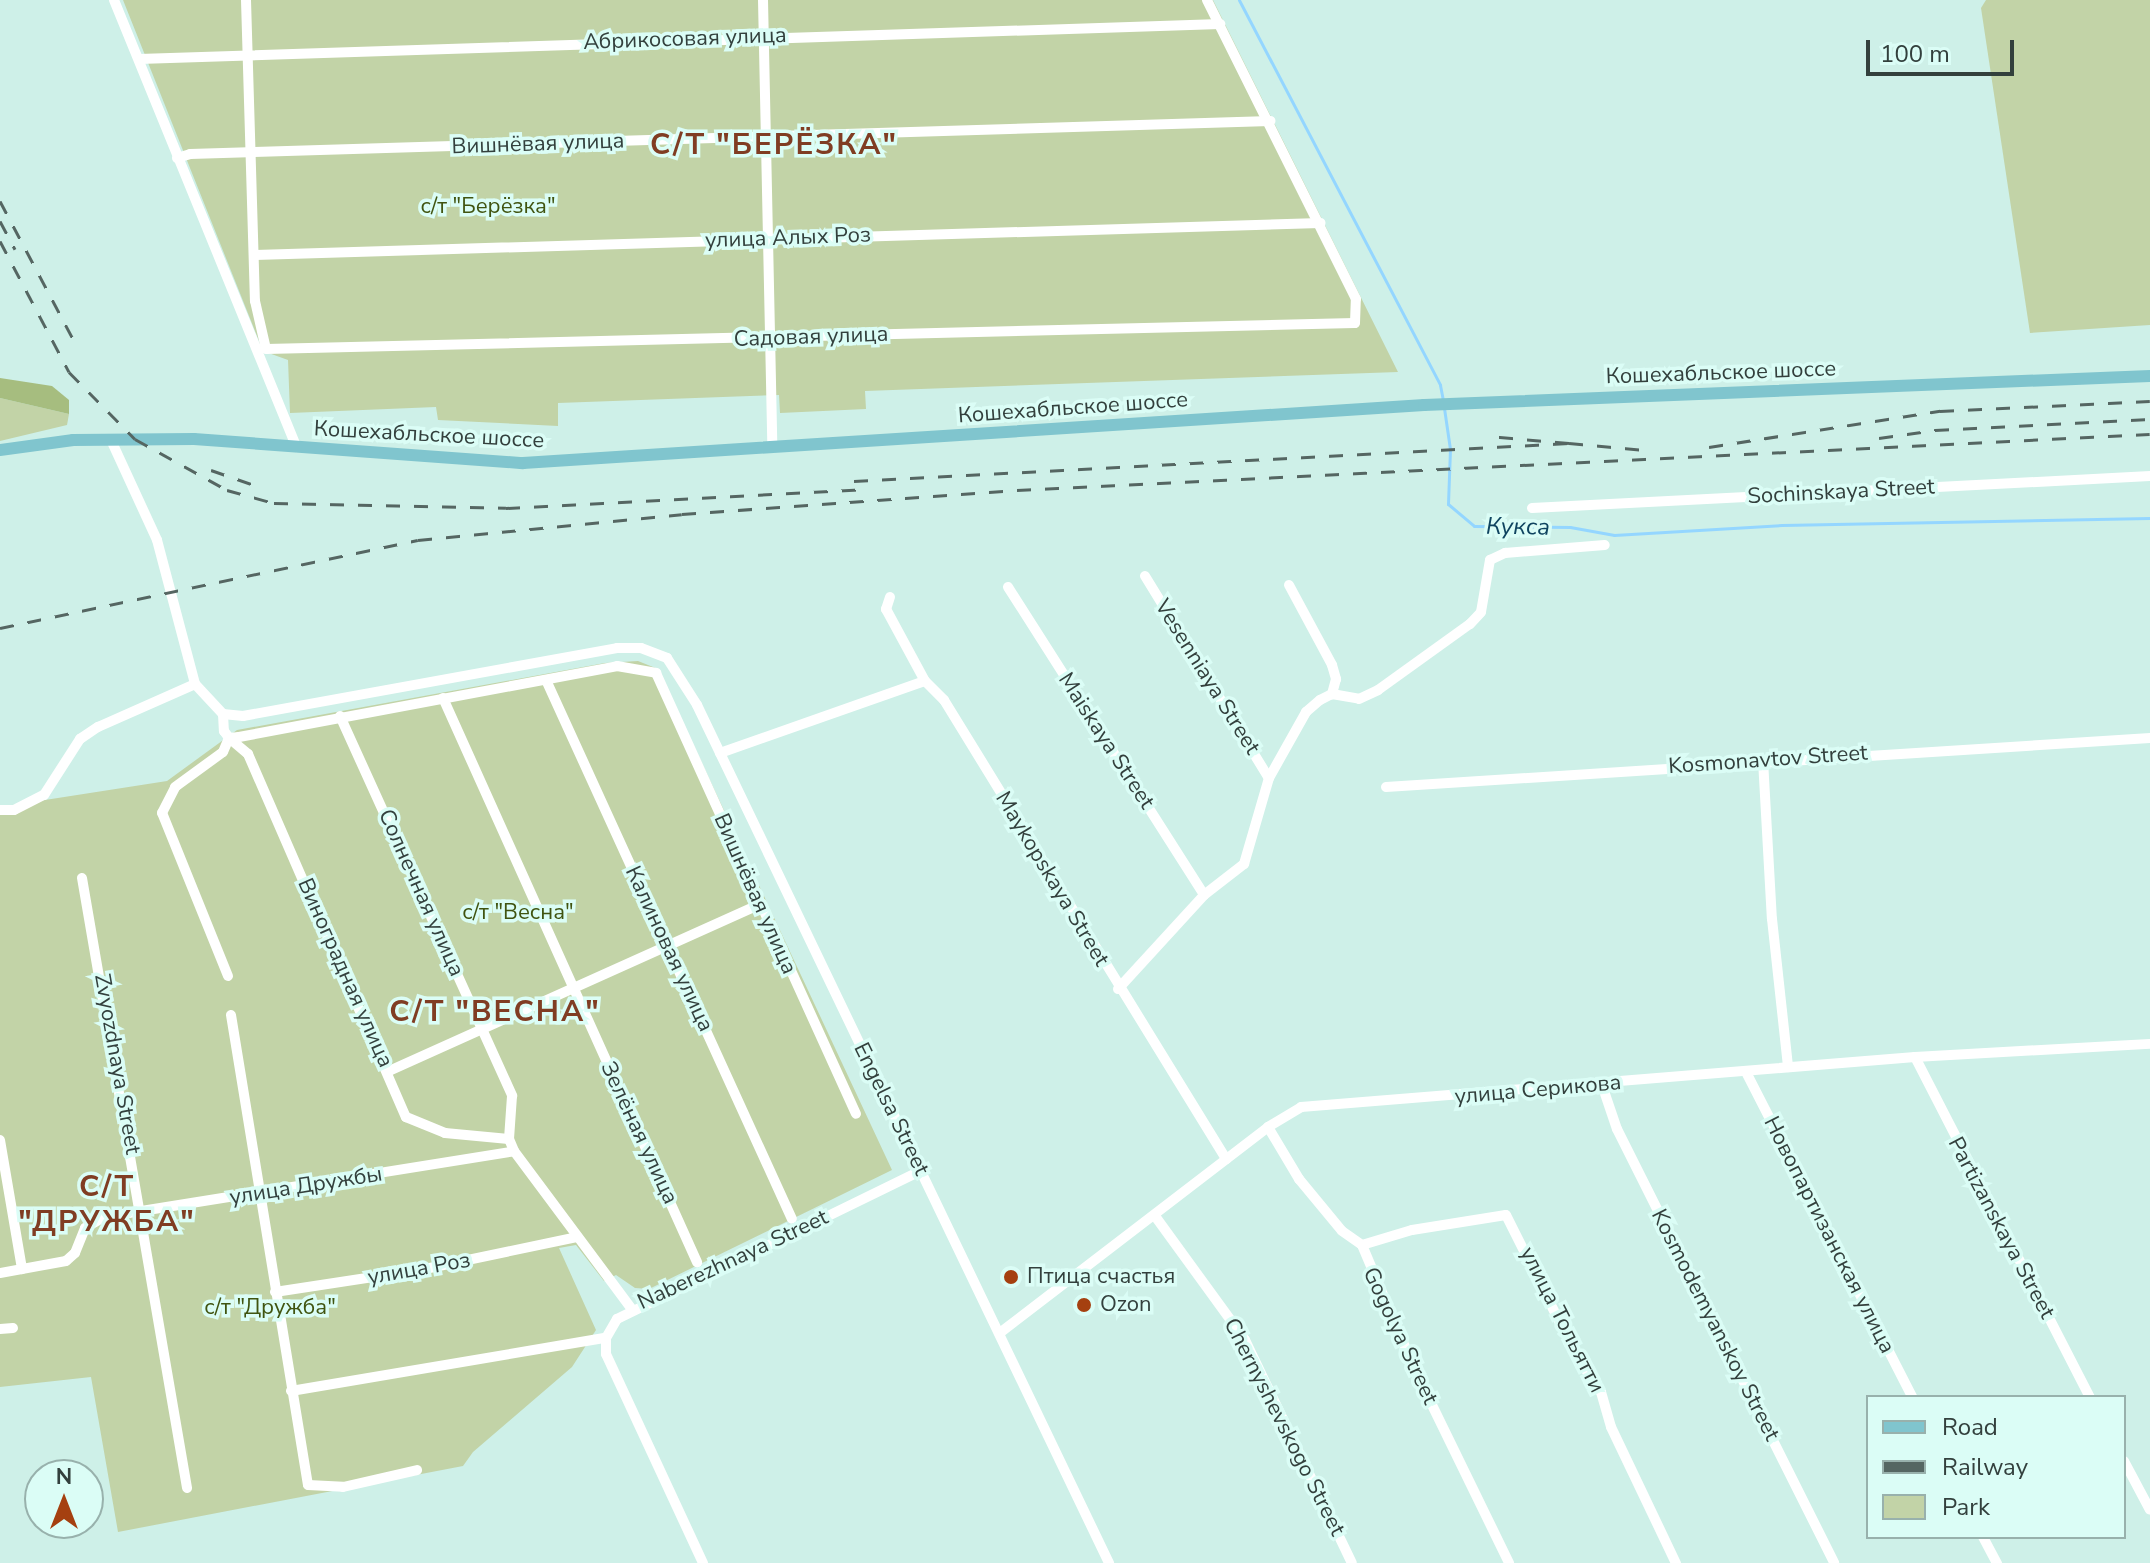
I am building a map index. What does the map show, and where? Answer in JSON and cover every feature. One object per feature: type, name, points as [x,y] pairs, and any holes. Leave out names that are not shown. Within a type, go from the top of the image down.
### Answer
[{"type":"main road","name":"Кошехабльское шоссе","points":[[0,450],[111,440],[194,439],[523,463],[1424,405],[2150,376]]},
{"type":"street","points":[[114,0],[177,158],[263,352],[296,447]]},
{"type":"street","points":[[246,0],[255,301],[263,352]]},
{"type":"street","points":[[763,0],[771,238],[772,448]]},
{"type":"street","points":[[1207,0],[1321,223]]},
{"type":"street","name":"Абрикосовая улица","points":[[139,59],[151,55],[1220,24]]},
{"type":"street","name":"Вишнёвая улица","points":[[177,158],[190,154],[249,152],[1270,121]]},
{"type":"street","name":"улица Алых Роз","points":[[255,255],[1321,223]]},
{"type":"street","name":"Садовая улица","points":[[263,352],[1355,323],[1356,299],[1321,223]]},
{"type":"street","points":[[111,440],[157,540],[195,684],[223,714],[229,738],[223,752],[175,787],[162,813],[228,976]]},
{"type":"street","name":"Sochinskaya Street","points":[[1532,508],[2150,476]]},
{"type":"street","points":[[1118,989],[1204,895],[1244,864],[1269,778],[1306,712],[1332,694],[1359,699],[1378,690],[1470,624],[1481,612],[1490,560],[1505,553],[1605,545]]},
{"type":"street","name":"Vesenniaya Street","points":[[1145,576],[1269,778]]},
{"type":"street","points":[[1289,585],[1332,665],[1332,694]]},
{"type":"street","name":"Maiskaya Street","points":[[1008,587],[1204,895]]},
{"type":"street","name":"Maykopskaya Street","points":[[890,597],[886,609],[925,681],[944,700],[1118,989],[1226,1159]]},
{"type":"street","name":"Engelsa Street","points":[[223,714],[258,713],[617,648],[641,648],[667,658],[685,681],[1001,1332],[1109,1563]]},
{"type":"street","name":"Вишнёвая улица","points":[[546,680],[617,666],[656,673],[856,1114]]},
{"type":"street","points":[[229,738],[546,680]]},
{"type":"street","name":"Калиновая улица","points":[[546,680],[792,1219]]},
{"type":"street","points":[[720,753],[925,681]]},
{"type":"street","points":[[0,810],[14,810],[44,795],[80,739],[98,727],[195,684]]},
{"type":"street","name":"Зелёная улица","points":[[443,698],[697,1262]]},
{"type":"street","name":"Солнечная улица","points":[[340,716],[512,1096],[509,1139],[514,1151],[631,1308]]},
{"type":"street","name":"Виноградная улица","points":[[229,738],[248,754],[389,1071],[406,1117],[445,1133],[509,1139]]},
{"type":"street","name":"Kosmonavtov Street","points":[[1386,787],[1763,760],[2150,738]]},
{"type":"street","points":[[1763,760],[1772,919],[1788,1067]]},
{"type":"street","name":"Zvyozdnaya Street","points":[[82,878],[187,1488]]},
{"type":"street","points":[[389,1071],[760,904]]},
{"type":"street","points":[[231,1015],[308,1485],[313,1489],[417,1470]]},
{"type":"street","name":"улица Серикова","points":[[1001,1332],[1268,1127],[1301,1107],[1329,1101],[1602,1085],[1915,1057],[2150,1044]]},
{"type":"street","name":"Partizanskaya Street","points":[[1915,1057],[2089,1395]]},
{"type":"street","name":"Новопартизанская улица","points":[[1746,1072],[1911,1395]]},
{"type":"street","name":"Kosmodemyanskoy Street","points":[[1602,1085],[1617,1129],[1834,1563]]},
{"type":"street","name":"Gogolya Street","points":[[1268,1127],[1299,1179],[1342,1231],[1362,1245],[1413,1366],[1509,1563]]},
{"type":"street","points":[[0,1140],[22,1269]]},
{"type":"street","name":"улица Дружбы","points":[[0,1273],[66,1261],[93,1221],[514,1151]]},
{"type":"street","name":"Naberezhnaya Street","points":[[606,1338],[617,1319],[631,1308],[921,1171]]},
{"type":"street","name":"улица Тольятти","points":[[1362,1245],[1412,1230],[1506,1215],[1577,1357],[1601,1392],[1611,1427],[1676,1563]]},
{"type":"street","name":"Chernyshevskogo Street","points":[[1155,1216],[1245,1340],[1352,1563]]},
{"type":"street","name":"улица Роз","points":[[275,1292],[577,1237]]},
{"type":"street","points":[[0,1329],[13,1328]]},
{"type":"street","points":[[291,1391],[606,1338],[606,1354],[703,1563]]},
{"type":"street","points":[[2126,1464],[2146,1495],[2150,1510]]},
{"type":"street","points":[[1984,1539],[1997,1563]]},
{"type":"green space","name":"с/т \"Берёзка\"","points":[[123,0],[1213,0],[1398,372],[865,391],[866,409],[780,413],[779,395],[558,403],[558,426],[438,420],[436,407],[290,413],[288,360],[263,351]]},
{"type":"green space","points":[[1986,0],[2150,0],[2150,325],[2030,333],[1981,8]]},
{"type":"green space","points":[[0,378],[52,386],[69,400],[69,414],[0,398]]},
{"type":"green space","points":[[0,398],[69,414],[67,425],[0,441]]},
{"type":"green space","points":[[638,661],[658,669],[892,1170],[649,1289],[635,1288],[616,1275],[604,1281],[576,1245],[559,1248],[596,1330],[572,1367],[473,1452],[463,1466],[118,1532],[91,1377],[0,1387],[0,807],[167,781],[237,730],[605,663]]},
{"type":"waterway","name":"Кукса","points":[[1239,0],[1440,385],[1443,400]]},
{"type":"waterway","name":"Кукса","points":[[1444,408],[1450,449],[1448,504],[1474,526],[1570,527],[1614,535],[1782,525],[2150,518]]},
{"type":"railway","points":[[0,201],[74,341]]},
{"type":"railway","points":[[0,221],[15,249]]},
{"type":"railway","points":[[0,241],[69,372],[135,439],[227,490],[274,503],[506,508],[869,489]]},
{"type":"railway","points":[[1709,447],[1940,411],[2150,401]]},
{"type":"railway","points":[[1879,438],[1935,430],[2150,419]]},
{"type":"railway","points":[[0,628],[418,540],[682,514],[1017,490],[2150,434]]},
{"type":"railway","points":[[854,481],[1569,443],[1488,436]]},
{"type":"railway","points":[[1569,443],[1645,450]]},
{"type":"railway","points":[[211,470],[263,488]]},
{"type":"place","name":"Птица счастья","points":[[1011,1277]]},
{"type":"place","name":"Ozon","points":[[1084,1305]]},
{"type":"district","name":"С/Т \"БЕРЁЗКА\"","points":[[774,145]]},
{"type":"district","name":"С/Т \"ВЕСНА\"","points":[[495,1012]]},
{"type":"district","name":"С/Т \"ДРУЖБА\"","points":[[107,1204]]},
{"type":"park label","name":"с/т \"Весна\"","points":[[518,913]]},
{"type":"park label","name":"с/т \"Дружба\"","points":[[270,1308]]}]
